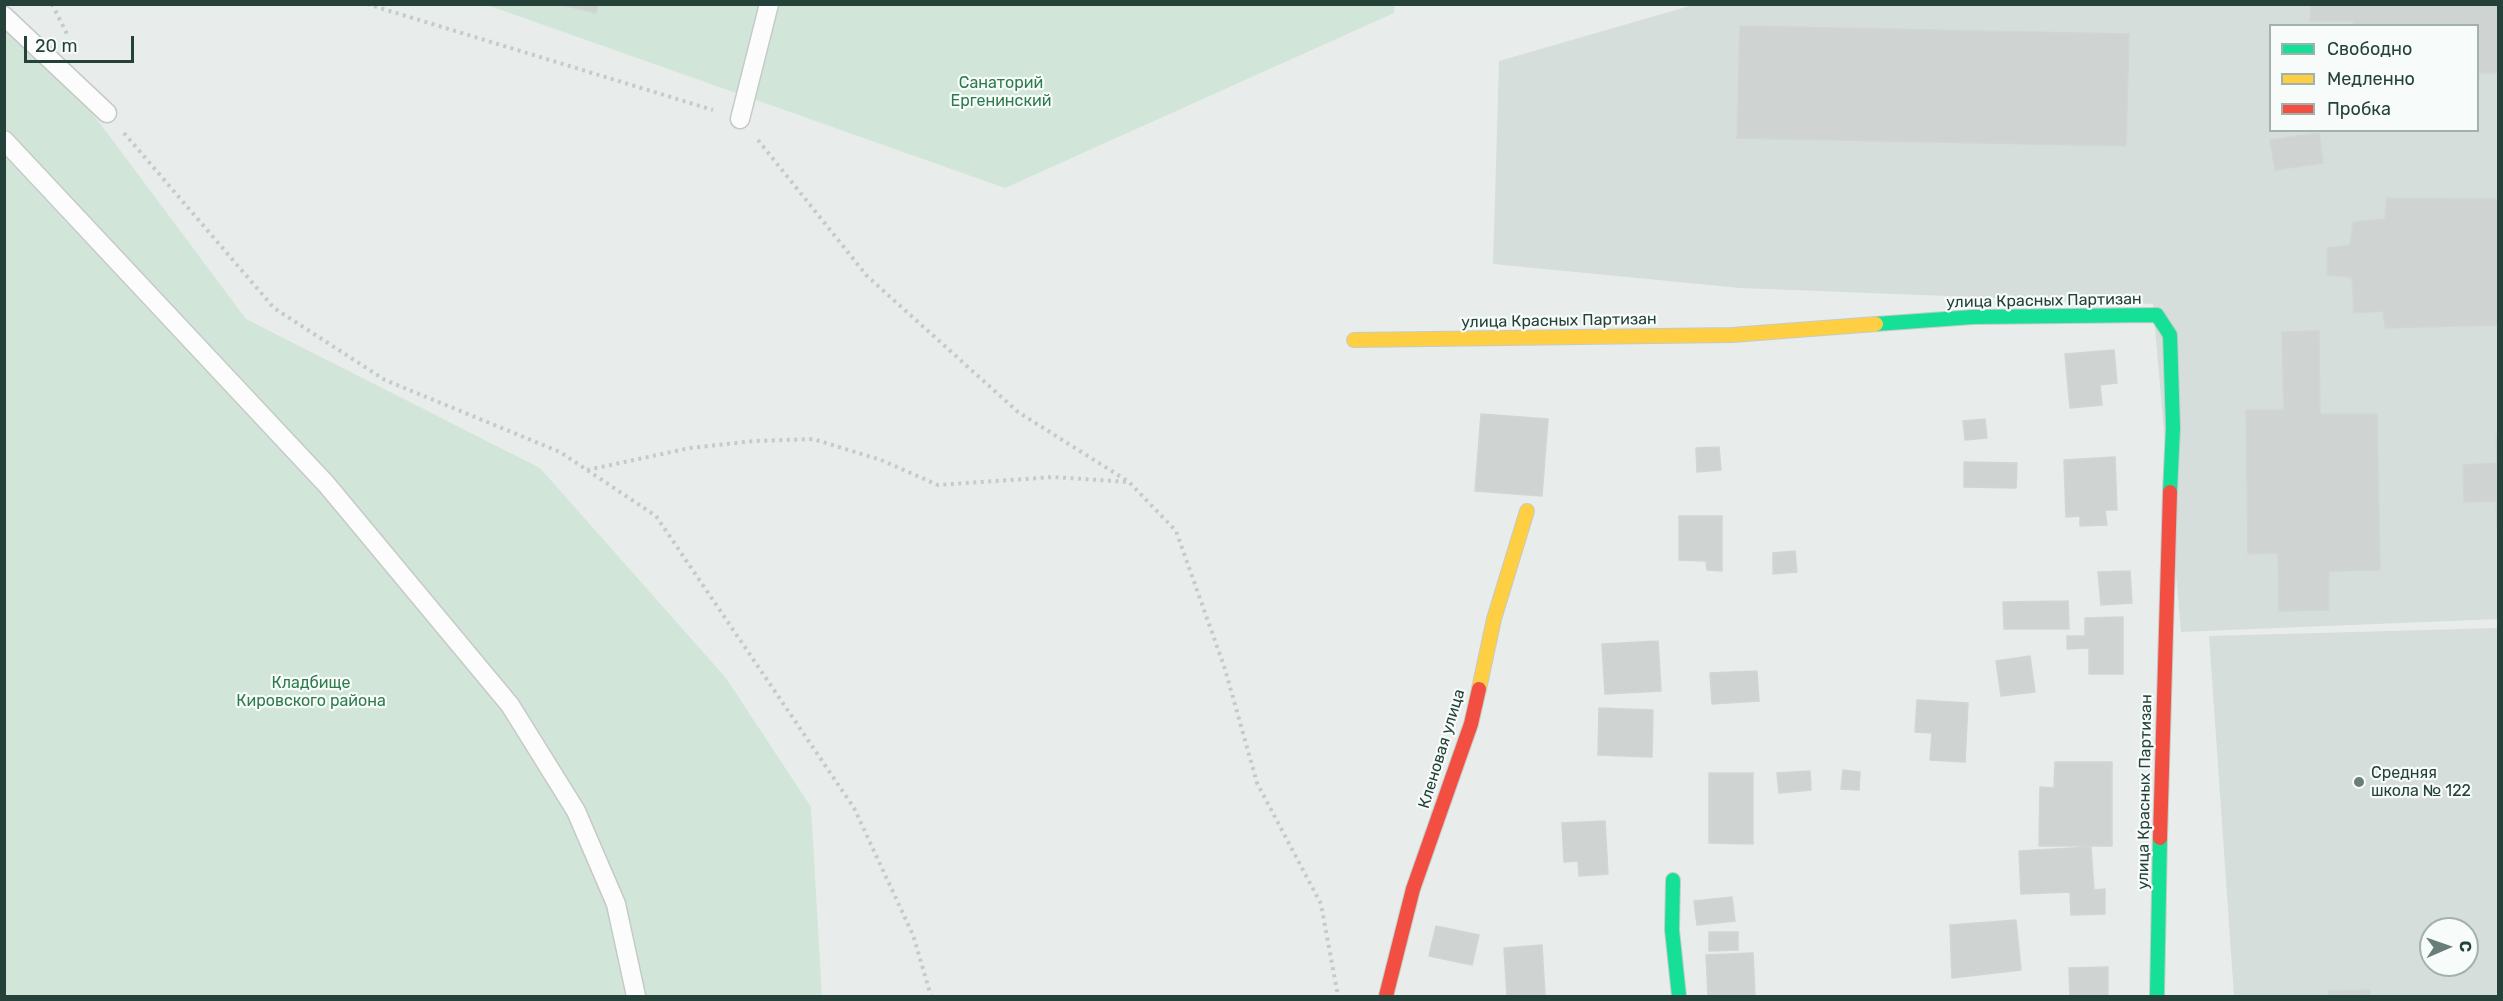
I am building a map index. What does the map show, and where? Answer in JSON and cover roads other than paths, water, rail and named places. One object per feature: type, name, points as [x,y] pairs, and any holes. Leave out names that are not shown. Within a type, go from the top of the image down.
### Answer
[{"type":"street","name":"улица Красных Партизан","points":[[1354,340],[1732,335],[1973,317],[2077,314],[2157,315],[2170,335],[2173,428],[2162,706],[2157,996]]},
{"type":"street","name":"Кленовая улица","points":[[1386,996],[1413,889],[1471,724],[1494,619],[1527,511]]},
{"type":"street","points":[[1673,880],[1672,930],[1679,996]]},
{"type":"lane","points":[[740,119],[769,4]]},
{"type":"lane","points":[[4,16],[107,113]]},
{"type":"lane","points":[[4,140],[327,485],[510,705],[576,811],[616,904],[636,996]]},
{"type":"place","name":"Средняя школа № 122","points":[[2359,782]]},
{"type":"park label","name":"Санаторий Ергенинский","points":[[1001,92]]},
{"type":"park label","name":"Кладбище Кировского района","points":[[311,692]]}]
